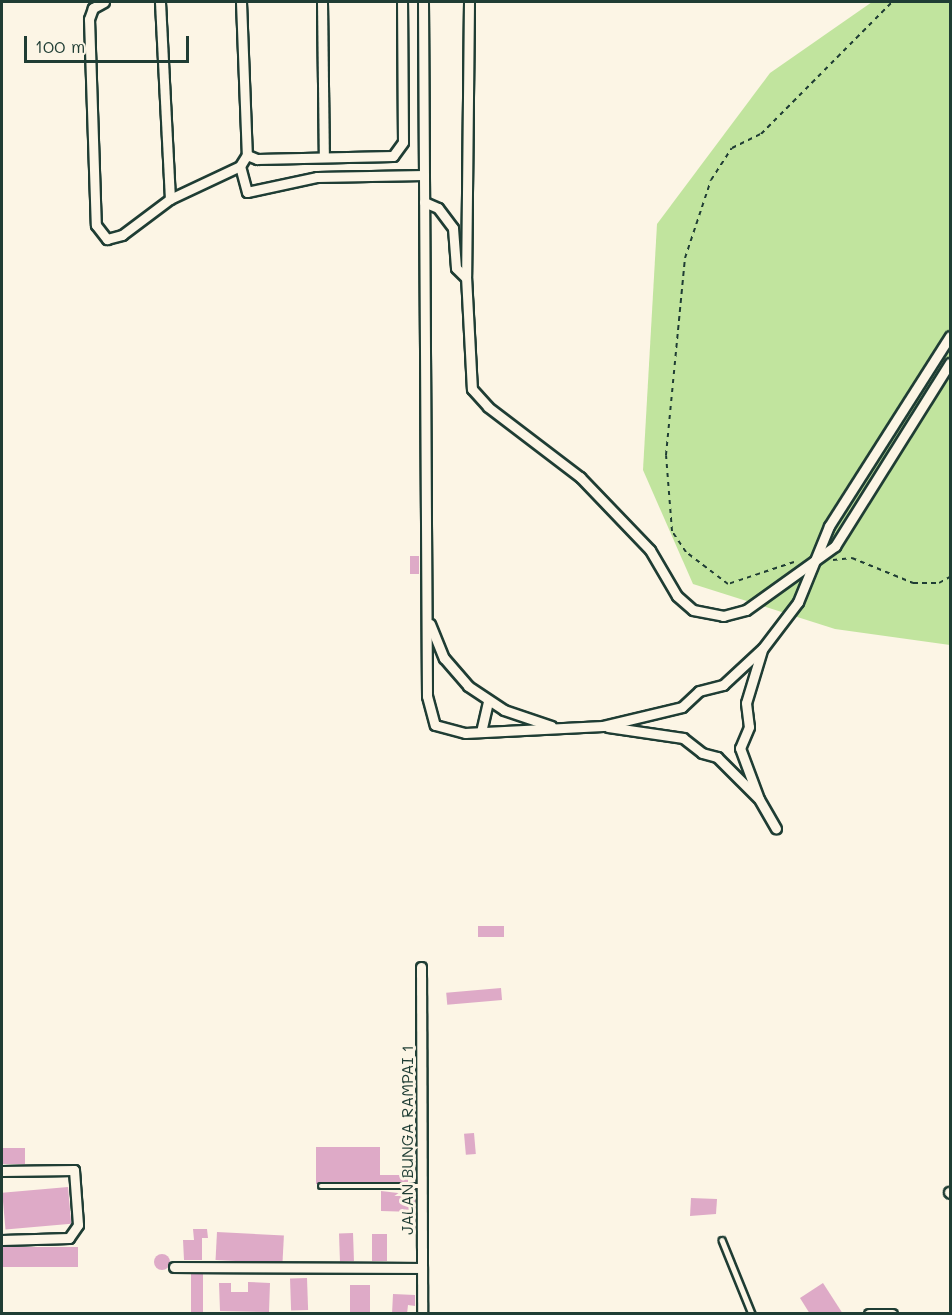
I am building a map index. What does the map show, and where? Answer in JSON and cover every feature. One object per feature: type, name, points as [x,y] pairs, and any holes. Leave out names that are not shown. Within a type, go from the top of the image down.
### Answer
[{"type":"street","points":[[104,2],[93,8],[88,19],[96,225],[107,239],[122,235],[170,199],[240,165],[247,154],[241,2]]},
{"type":"street","points":[[160,2],[170,199]]},
{"type":"street","points":[[322,2],[324,155]]},
{"type":"street","points":[[247,154],[258,159],[324,155],[393,156],[403,142],[402,2]]},
{"type":"street","points":[[423,2],[427,696],[435,725],[481,732],[603,726],[682,706],[699,691],[723,685],[763,648],[798,602],[829,526],[951,336]]},
{"type":"street","points":[[469,2],[466,278],[472,389],[488,407],[580,477],[650,550],[677,596],[693,610],[723,616],[746,610],[816,562],[850,525],[951,363]]},
{"type":"street","points":[[240,165],[247,192],[317,177],[424,175]]},
{"type":"street","points":[[424,202],[438,208],[453,228],[456,268],[466,278]]},
{"type":"street","points":[[428,620],[444,658],[488,701],[561,729]]},
{"type":"street","points":[[763,648],[746,703],[749,728],[740,748],[759,799],[776,829]]},
{"type":"street","points":[[481,732],[488,701]]},
{"type":"street","points":[[603,726],[684,738],[702,753],[717,757],[759,799]]},
{"type":"street","name":"JALAN BUNGA RAMPAI 1","points":[[422,967],[422,1314]]},
{"type":"street","points":[[2,1171],[74,1170],[78,1225],[69,1238],[2,1240]]},
{"type":"street","points":[[174,1267],[422,1268]]},
{"type":"street","points":[[869,1314],[892,1314]]},
{"type":"lane","points":[[321,1186],[422,1185]]},
{"type":"lane","points":[[723,1240],[752,1314]]},
{"type":"path","points":[[798,562],[728,584],[687,552],[672,531],[666,455],[685,258],[711,180],[732,148],[761,134],[892,2]]},
{"type":"path","points":[[816,562],[852,558],[913,583],[939,583],[951,577]]},
{"type":"green space","points":[[872,2],[950,2],[950,645],[835,629],[693,584],[643,470],[657,224],[770,73]]},
{"type":"building","points":[[410,556],[419,556],[419,574],[410,574]]},
{"type":"building","points":[[478,926],[504,926],[504,937],[478,937]]},
{"type":"building","points":[[501,988],[502,1000],[447,1005],[446,993]]},
{"type":"building","points":[[474,1133],[476,1154],[466,1155],[464,1134]]},
{"type":"building","points":[[316,1147],[380,1147],[380,1175],[408,1175],[408,1182],[316,1184]]},
{"type":"building","points":[[2,1148],[25,1148],[25,1164],[2,1164]]},
{"type":"building","points":[[68,1187],[71,1224],[5,1230],[2,1193]]},
{"type":"building","points":[[381,1191],[415,1195],[415,1212],[381,1211]]},
{"type":"building","points":[[691,1198],[717,1199],[716,1214],[690,1216]]},
{"type":"building","points":[[193,1229],[207,1229],[208,1238],[202,1238],[202,1260],[184,1260],[183,1240],[194,1240]]},
{"type":"building","points":[[217,1232],[284,1236],[282,1263],[216,1260]]},
{"type":"building","points":[[339,1233],[353,1233],[354,1261],[340,1261]]},
{"type":"building","points":[[372,1234],[387,1234],[387,1261],[372,1261]]},
{"type":"building","points":[[2,1247],[78,1247],[78,1267],[2,1267]]},
{"type":"building","points":[[162,1254],[170,1262],[162,1270],[154,1262]]},
{"type":"building","points":[[191,1274],[203,1274],[203,1312],[191,1312]]},
{"type":"building","points":[[307,1278],[308,1310],[291,1311],[290,1279]]},
{"type":"building","points":[[248,1282],[270,1283],[269,1312],[220,1311],[219,1283],[231,1283],[231,1292],[248,1292]]},
{"type":"building","points":[[823,1283],[843,1314],[810,1314],[800,1298]]},
{"type":"building","points":[[350,1285],[370,1285],[370,1313],[350,1313]]},
{"type":"building","points":[[393,1294],[415,1295],[415,1306],[408,1305],[407,1314],[392,1314]]}]
